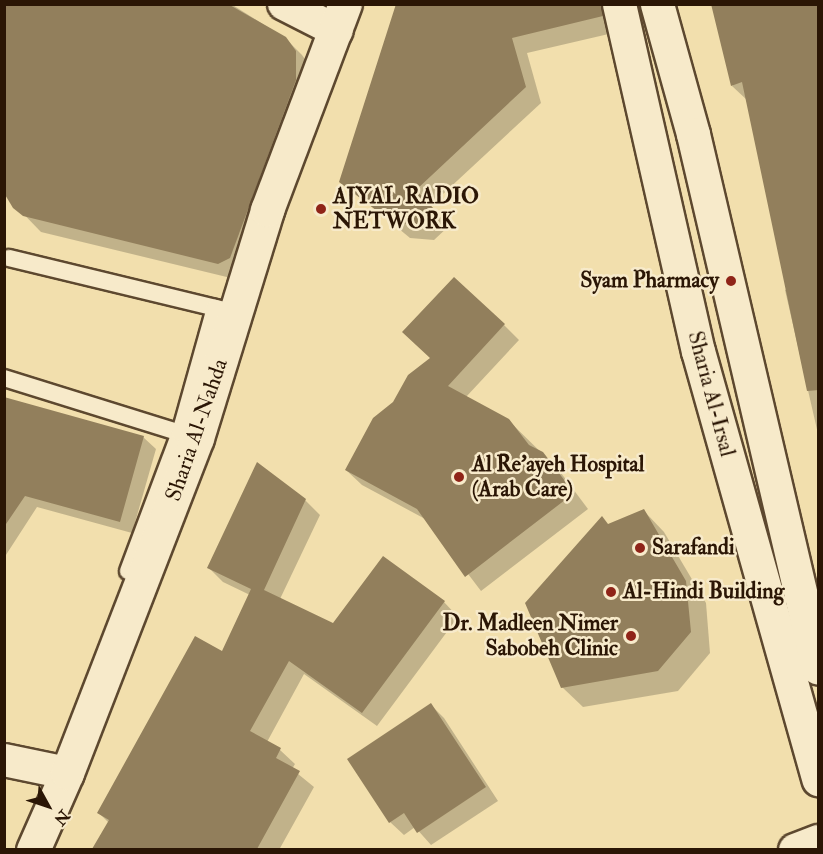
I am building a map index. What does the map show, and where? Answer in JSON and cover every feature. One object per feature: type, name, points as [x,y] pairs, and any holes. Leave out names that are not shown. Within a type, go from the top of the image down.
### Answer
[{"type":"main road","name":"Sharia Al-Irsal","points":[[618,4],[698,351],[819,779]]},
{"type":"main road","name":"Sharia Al-Irsal","points":[[657,4],[693,134],[773,489],[819,668]]},
{"type":"main road","name":"Sharia Al-Nahda","points":[[33,849],[67,773],[189,435],[225,311],[267,210],[341,18]]},
{"type":"street","points":[[284,4],[341,18]]},
{"type":"street","points":[[4,760],[67,773]]},
{"type":"street","points":[[795,849],[819,841]]},
{"type":"lane","points":[[9,258],[225,311]]},
{"type":"lane","points":[[4,378],[189,435]]},
{"type":"building","points":[[4,4],[228,4],[286,37],[296,51],[296,80],[230,258],[218,264],[23,216],[13,208],[4,193]]},
{"type":"building","points":[[396,4],[601,4],[603,16],[512,38],[526,87],[416,190],[435,210],[418,225],[393,223],[339,182]]},
{"type":"building","points":[[711,4],[819,4],[819,390],[807,391],[742,82],[731,86]]},
{"type":"building","name":"Al Re'ayeh Hospital (Arab Care)","points":[[454,277],[505,324],[448,386],[509,419],[529,445],[543,452],[574,493],[465,577],[417,509],[345,470],[373,418],[393,402],[408,375],[430,358],[402,332]]},
{"type":"building","points":[[4,397],[144,436],[120,522],[25,496],[4,527]]},
{"type":"building","points":[[257,462],[306,499],[264,590],[333,623],[383,556],[445,601],[362,713],[289,661],[250,731],[281,748],[276,758],[300,771],[257,849],[92,849],[109,820],[97,813],[195,636],[222,651],[251,589],[207,568]]},
{"type":"building","name":"Al-Hindi Building","points":[[644,509],[686,581],[691,632],[658,671],[561,688],[525,603],[602,516],[608,524]]},
{"type":"building","points":[[431,703],[486,787],[417,833],[404,813],[389,823],[347,759]]},
{"type":"place","name":"AJYAL RADIO NETWORK","points":[[321,209]]},
{"type":"place","name":"Syam Pharmacy","points":[[731,281]]},
{"type":"place","name":"Al Re'ayeh Hospital (Arab Care)","points":[[459,477]]},
{"type":"place","name":"Sarafandi","points":[[640,548]]},
{"type":"place","name":"Al-Hindi Building","points":[[611,592]]},
{"type":"place","name":"Dr. Madleen Nimer Sabobeh Clinic","points":[[631,636]]}]
